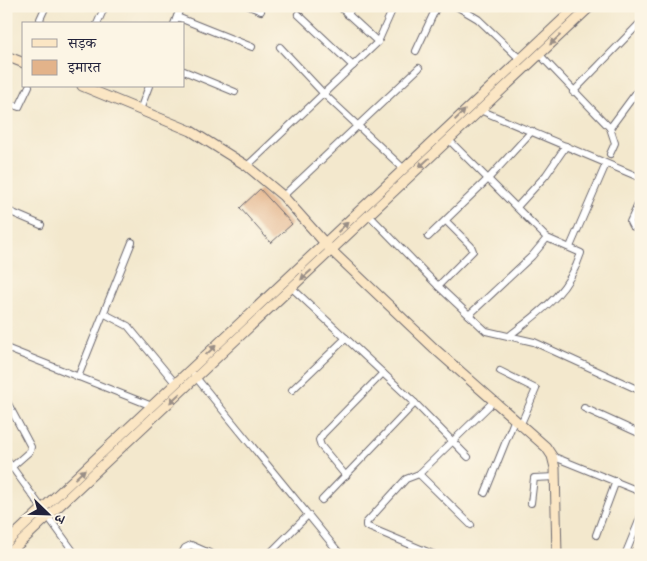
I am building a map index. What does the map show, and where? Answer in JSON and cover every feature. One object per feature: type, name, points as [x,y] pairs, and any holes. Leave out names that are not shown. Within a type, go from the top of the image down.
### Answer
[{"type":"main road","points":[[6,543],[46,512],[196,378],[292,288],[404,169],[577,6]]},
{"type":"main road","points":[[7,555],[46,512],[152,406],[329,248],[369,215],[591,6]]},
{"type":"main road","points":[[6,56],[22,62]]},
{"type":"main road","points":[[87,88],[191,131],[247,166],[283,196],[329,248],[436,350],[492,402],[541,442],[552,456],[556,477],[557,555]]},
{"type":"street","points":[[41,22],[40,19],[46,6]]},
{"type":"street","points":[[98,22],[105,6]]},
{"type":"street","points":[[176,20],[181,6]]},
{"type":"street","points":[[249,6],[261,11]]},
{"type":"street","points":[[338,6],[378,42]]},
{"type":"street","points":[[348,15],[352,6]]},
{"type":"street","points":[[247,166],[378,42],[394,6]]},
{"type":"street","points":[[416,51],[437,6]]},
{"type":"street","points":[[456,6],[478,19],[520,59]]},
{"type":"street","points":[[298,14],[353,66]]},
{"type":"street","points":[[185,23],[252,47]]},
{"type":"street","points":[[573,92],[638,25]]},
{"type":"street","points":[[280,48],[324,94],[404,169]]},
{"type":"street","points":[[539,54],[573,92],[610,128],[615,143],[610,154]]},
{"type":"street","points":[[283,196],[419,68]]},
{"type":"street","points":[[185,71],[235,92]]},
{"type":"street","points":[[610,128],[641,86]]},
{"type":"street","points":[[6,102],[19,107],[28,88]]},
{"type":"street","points":[[140,110],[148,88]]},
{"type":"street","points":[[480,110],[641,178]]},
{"type":"street","points":[[428,237],[488,179],[532,132]]},
{"type":"street","points":[[448,140],[547,238],[570,247],[581,254],[565,287],[552,303],[509,336]]},
{"type":"street","points":[[517,207],[546,175],[566,146]]},
{"type":"street","points":[[570,247],[606,164]]},
{"type":"street","points":[[641,198],[630,222],[632,226],[641,230]]},
{"type":"street","points":[[6,210],[41,224]]},
{"type":"street","points":[[369,215],[438,286],[486,330],[534,342],[641,391]]},
{"type":"street","points":[[438,286],[473,251],[471,246],[446,221]]},
{"type":"street","points":[[469,316],[547,238]]},
{"type":"street","points":[[78,377],[105,314],[132,242]]},
{"type":"street","points":[[292,288],[416,403],[468,457]]},
{"type":"street","points":[[105,314],[128,326],[176,384]]},
{"type":"street","points":[[292,390],[346,338]]},
{"type":"street","points":[[6,348],[78,377],[106,386],[152,406]]},
{"type":"street","points":[[486,493],[517,423],[536,389],[500,370]]},
{"type":"street","points":[[190,371],[341,555]]},
{"type":"street","points":[[346,476],[321,446],[319,440],[383,373]]},
{"type":"street","points":[[6,400],[31,447],[30,452],[9,470]]},
{"type":"street","points":[[435,555],[365,524],[406,479],[419,474],[492,402]]},
{"type":"street","points":[[322,500],[416,403]]},
{"type":"street","points":[[584,408],[641,434]]},
{"type":"street","points":[[552,456],[639,491],[641,479]]},
{"type":"street","points":[[6,459],[9,470],[46,512],[76,555]]},
{"type":"street","points":[[419,474],[471,525]]},
{"type":"street","points":[[531,503],[533,479],[556,477]]},
{"type":"street","points":[[596,535],[616,481]]},
{"type":"street","points":[[268,555],[308,515]]},
{"type":"street","points":[[625,555],[641,516]]},
{"type":"street","points":[[181,555],[185,548],[191,545],[214,555]]},
{"type":"building","points":[[260,189],[292,224],[271,243],[240,208]]}]
